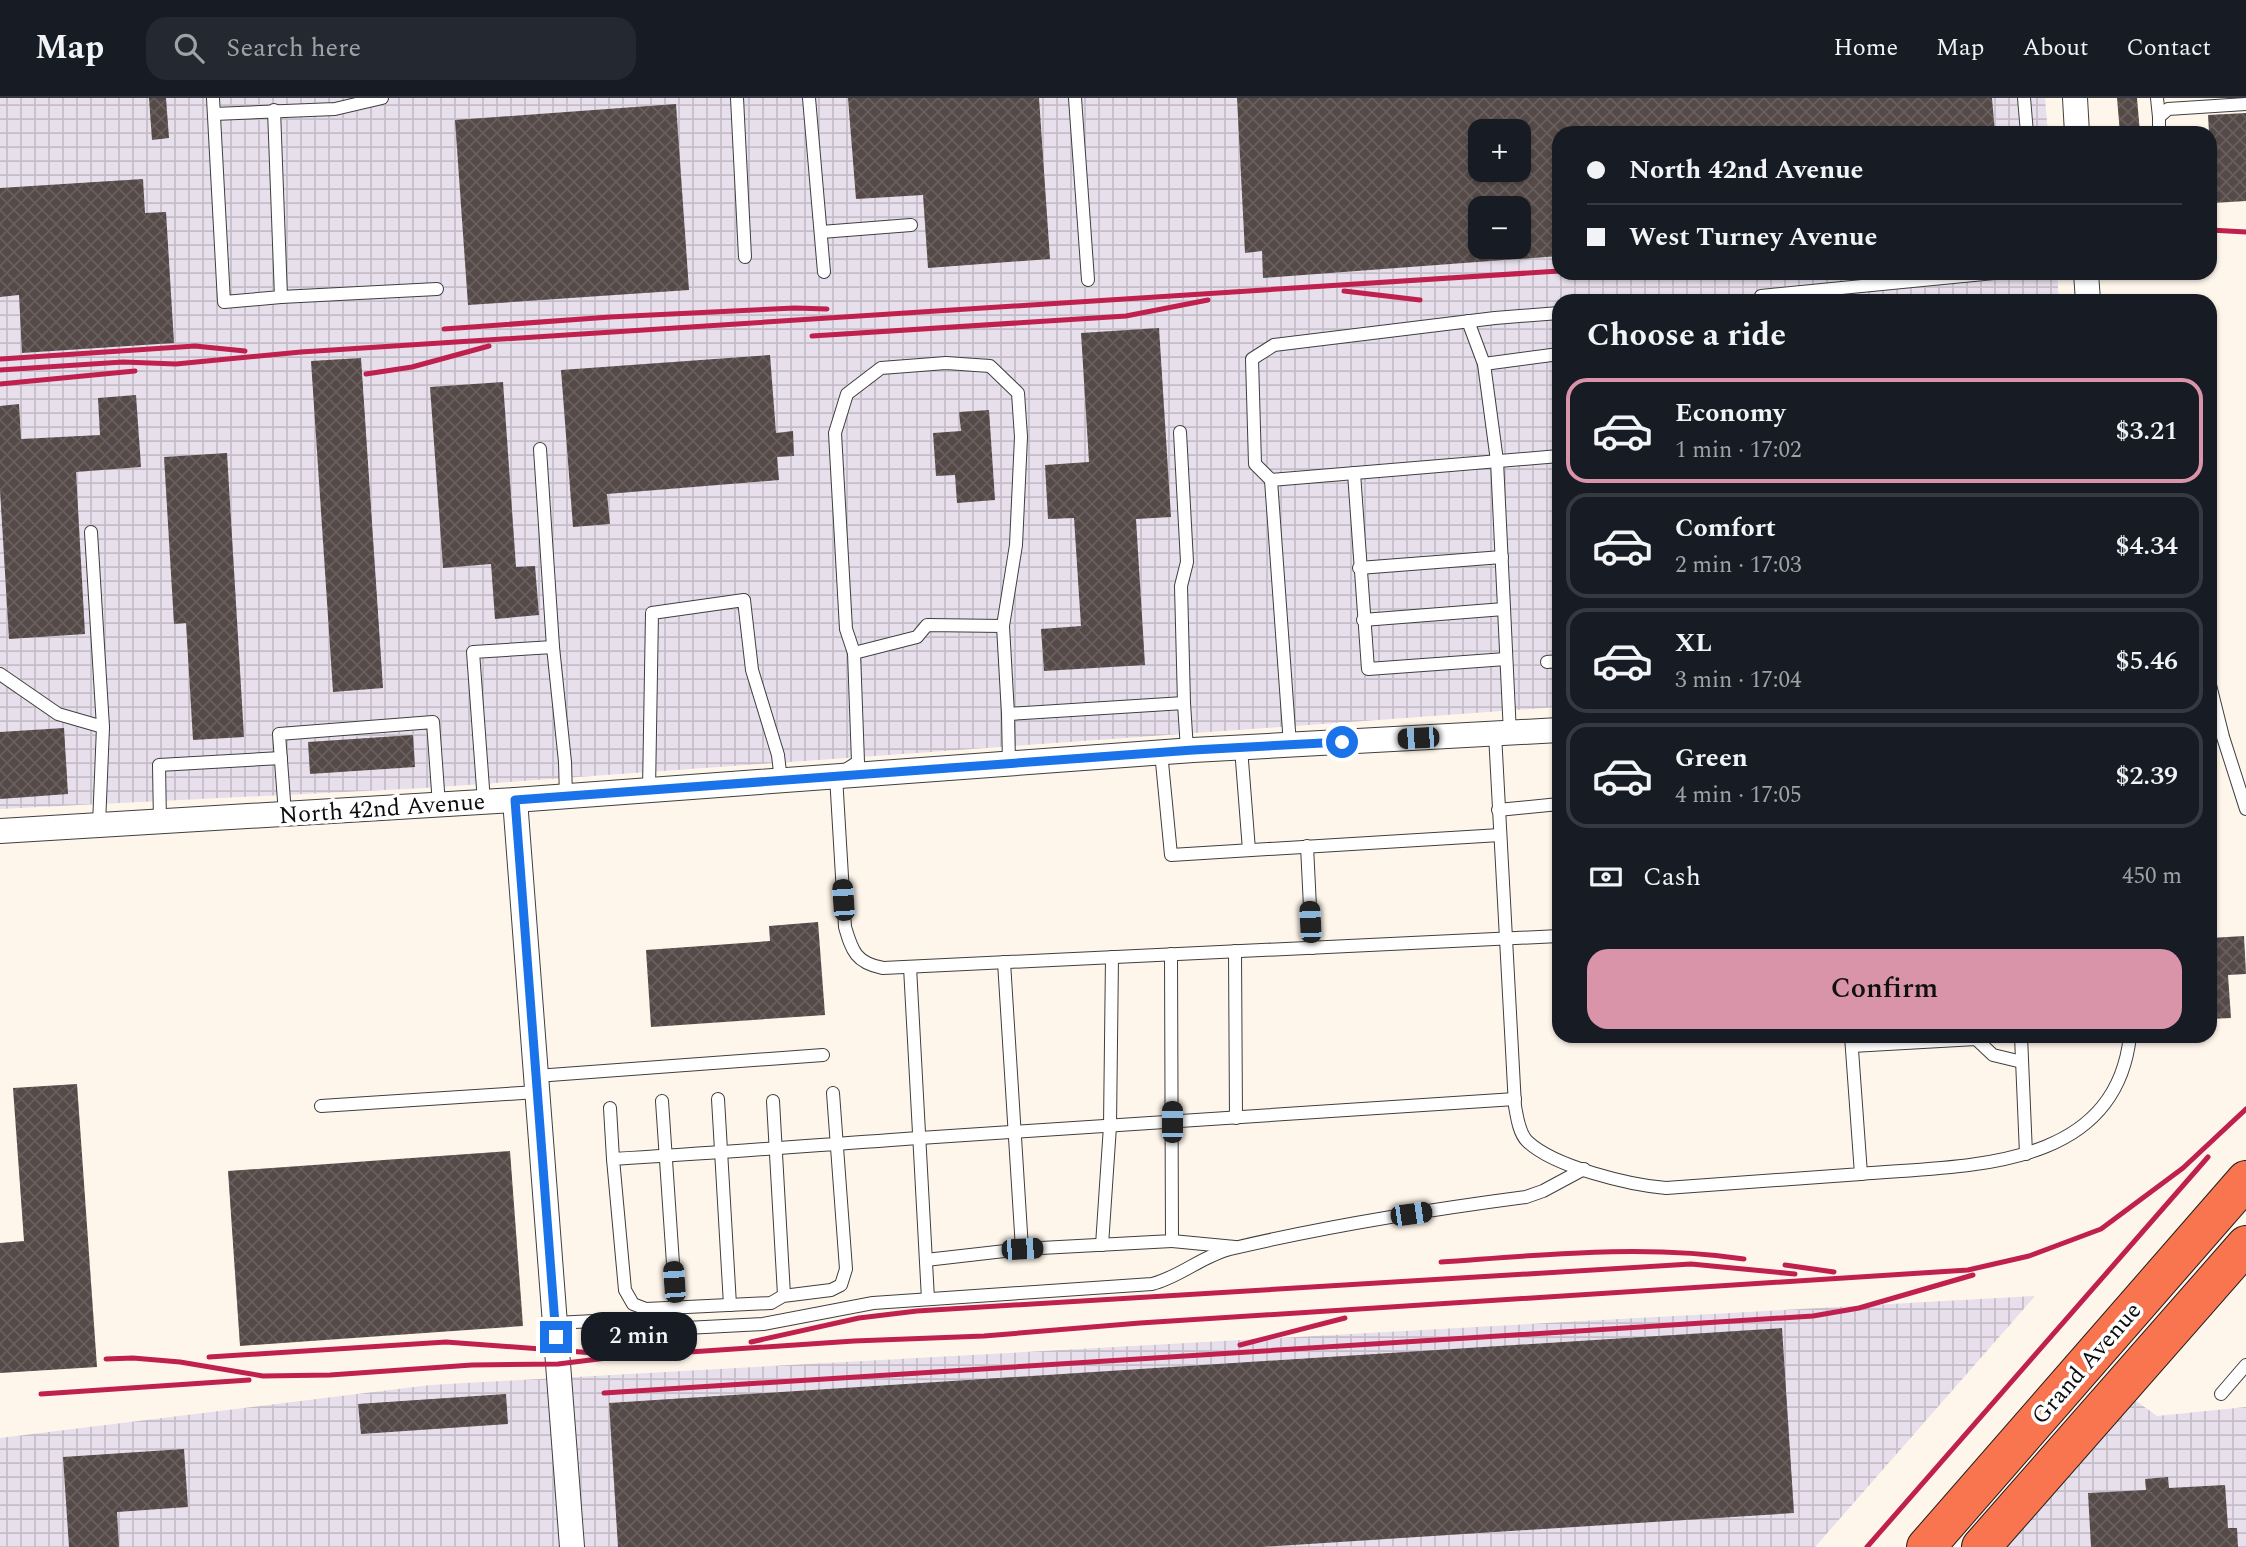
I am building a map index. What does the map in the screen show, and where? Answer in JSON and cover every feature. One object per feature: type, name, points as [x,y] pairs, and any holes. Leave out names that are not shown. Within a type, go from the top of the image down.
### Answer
[{"type":"highway","name":"Grand Avenue","points":[[1926,1547],[2246,1180]]},
{"type":"highway","name":"Grand Avenue","points":[[1981,1547],[2246,1245]]},
{"type":"street","points":[[2075,98],[2077,126]]},
{"type":"street","name":"North 42nd Avenue","points":[[0,831],[515,800],[1161,752],[1552,730]]},
{"type":"street","points":[[515,800],[572,1547]]},
{"type":"lane","points":[[213,98],[224,302],[437,289]]},
{"type":"lane","points":[[214,114],[335,109],[382,98]]},
{"type":"lane","points":[[737,98],[745,257]]},
{"type":"lane","points":[[809,98],[824,272]]},
{"type":"lane","points":[[1075,98],[1088,280]]},
{"type":"lane","points":[[2024,98],[2026,126]]},
{"type":"lane","points":[[2157,98],[2159,126]]},
{"type":"lane","points":[[2159,117],[2168,109],[2246,104]]},
{"type":"lane","points":[[274,110],[281,297]]},
{"type":"lane","points":[[821,232],[911,225]]},
{"type":"lane","points":[[1781,294],[1923,280]]},
{"type":"lane","points":[[1290,745],[1271,480],[1255,464],[1252,359],[1274,345],[1552,314]]},
{"type":"lane","points":[[1468,321],[1484,364],[1497,461],[1506,659],[1498,810],[1515,1099],[1518,1124],[1525,1140],[1559,1160],[1584,1169],[1631,1183],[1667,1188],[2009,1160],[2052,1144],[2094,1116],[2110,1098],[2120,1077],[2129,1043]]},
{"type":"lane","points":[[1484,364],[1552,355]]},
{"type":"lane","points":[[1009,764],[1003,626],[1016,545],[1021,437],[1018,393],[990,366],[946,363],[881,368],[846,394],[835,433],[846,629],[854,653],[858,762],[836,776],[845,927],[859,959],[870,966],[883,968],[1552,936]]},
{"type":"lane","points":[[1180,432],[1187,562],[1181,586],[1187,751]]},
{"type":"lane","points":[[540,449],[566,796]]},
{"type":"lane","points":[[1271,480],[1552,457]]},
{"type":"lane","points":[[1354,473],[1368,669],[1506,659]]},
{"type":"lane","points":[[91,532],[103,727],[99,825]]},
{"type":"lane","points":[[1359,568],[1502,557]]},
{"type":"lane","points":[[649,790],[652,613],[744,600],[752,670],[778,755],[781,781]]},
{"type":"lane","points":[[1363,620],[1504,609]]},
{"type":"lane","points":[[854,653],[917,637],[926,625],[1003,626]]},
{"type":"lane","points":[[484,802],[473,652],[553,647]]},
{"type":"lane","points":[[0,674],[58,714],[103,727]]},
{"type":"lane","points":[[1008,714],[1184,703]]},
{"type":"lane","points":[[2217,713],[2246,810]]},
{"type":"lane","points":[[285,814],[279,734],[433,722],[439,805]]},
{"type":"lane","points":[[1241,748],[1249,850]]},
{"type":"lane","points":[[1161,752],[1171,855],[1500,835]]},
{"type":"lane","points":[[160,822],[159,765],[281,758]]},
{"type":"lane","points":[[1498,810],[1552,805]]},
{"type":"lane","points":[[1307,846],[1312,948]]},
{"type":"lane","points":[[1235,951],[1236,1118]]},
{"type":"lane","points":[[1171,954],[1172,1241]]},
{"type":"lane","points":[[1102,1245],[1110,1126],[1112,957]]},
{"type":"lane","points":[[1004,962],[1022,1249]]},
{"type":"lane","points":[[911,967],[928,1299]]},
{"type":"lane","points":[[1852,1043],[1861,1174]]},
{"type":"lane","points":[[1980,1043],[1993,1055],[2022,1062]]},
{"type":"lane","points":[[2021,1043],[2026,1154]]},
{"type":"lane","points":[[321,1106],[823,1055]]},
{"type":"lane","points":[[610,1108],[627,1297],[642,1308],[771,1303],[784,1295],[831,1290],[844,1281],[846,1269],[833,1093]]},
{"type":"lane","points":[[613,1159],[1515,1099]]},
{"type":"lane","points":[[718,1100],[730,1305]]},
{"type":"lane","points":[[662,1101],[676,1307]]},
{"type":"lane","points":[[773,1101],[784,1295]]},
{"type":"lane","points":[[555,1323],[594,1321],[616,1327],[647,1330],[763,1324],[873,1303],[1152,1284],[1174,1277],[1214,1255],[1239,1248],[1343,1224],[1526,1197],[1584,1169]]},
{"type":"lane","points":[[926,1260],[1022,1249],[1172,1241],[1239,1248]]},
{"type":"lane","points":[[2221,1394],[2246,1365]]},
{"type":"shaded area","points":[[0,98],[2045,98],[2047,126],[1552,126],[1552,280],[2058,280],[2058,294],[1552,294],[1552,708],[425,788],[0,809]]},
{"type":"shaded area","points":[[2035,1296],[1815,1547],[0,1547],[0,1438],[430,1385]]},
{"type":"shaded area","points":[[2132,1398],[2157,1416],[2246,1407],[2246,1547],[2003,1547]]},
{"type":"building","points":[[149,98],[166,98],[169,138],[152,140]]},
{"type":"building","points":[[848,98],[1039,98],[1050,259],[928,268],[923,195],[856,199]]},
{"type":"building","points":[[1237,98],[1992,98],[1994,126],[1552,126],[1552,257],[1531,258],[1531,196],[1468,196],[1468,259],[1517,259],[1263,278],[1262,251],[1245,253]]},
{"type":"building","points":[[2117,98],[2137,98],[2139,126],[2119,126]]},
{"type":"building","points":[[676,104],[689,290],[468,305],[455,120]]},
{"type":"building","points":[[2246,113],[2246,201],[2217,203],[2217,126],[2209,126],[2208,115]]},
{"type":"building","points":[[143,179],[145,213],[166,212],[174,343],[22,353],[19,295],[0,297],[0,188]]},
{"type":"building","points":[[1159,328],[1171,517],[1136,519],[1145,665],[1044,671],[1041,629],[1081,626],[1074,518],[1048,519],[1045,465],[1089,462],[1081,333]]},
{"type":"building","points":[[770,355],[776,433],[793,431],[794,456],[777,457],[779,480],[607,494],[610,524],[573,527],[561,370]]},
{"type":"building","points":[[361,358],[383,688],[333,692],[311,361]]},
{"type":"building","points":[[503,382],[516,567],[535,566],[539,615],[495,619],[491,564],[443,568],[430,387]]},
{"type":"building","points":[[136,395],[141,467],[76,472],[85,634],[9,639],[0,490],[0,406],[19,404],[21,439],[100,435],[98,398]]},
{"type":"building","points":[[989,410],[995,500],[957,503],[955,475],[936,476],[933,433],[961,431],[959,412]]},
{"type":"building","points":[[227,453],[244,737],[193,740],[186,623],[174,624],[164,457]]},
{"type":"building","points":[[64,728],[68,794],[0,799],[0,732]]},
{"type":"building","points":[[413,735],[415,767],[310,774],[308,742]]},
{"type":"building","points":[[818,922],[825,1015],[651,1027],[646,950],[770,941],[769,926]]},
{"type":"building","points":[[2244,936],[2246,974],[2228,975],[2231,1018],[2217,1019],[2217,938]]},
{"type":"building","points":[[77,1084],[97,1367],[0,1373],[0,1243],[24,1241],[13,1088]]},
{"type":"building","points":[[510,1151],[523,1326],[240,1346],[228,1171]]},
{"type":"building","points":[[1782,1328],[1794,1513],[1261,1547],[618,1547],[609,1403]]},
{"type":"building","points":[[506,1394],[508,1424],[361,1434],[358,1404]]},
{"type":"building","points":[[184,1449],[188,1507],[117,1512],[119,1547],[69,1547],[63,1457]]},
{"type":"building","points":[[2168,1477],[2169,1488],[2225,1485],[2228,1528],[2237,1528],[2238,1547],[2091,1547],[2088,1493],[2146,1490],[2145,1479]]},
{"type":"railway","points":[[2217,230],[2246,232]]},
{"type":"railway","points":[[0,370],[123,362],[176,364],[301,352],[1552,271]]},
{"type":"railway","points":[[1344,291],[1420,300]]},
{"type":"railway","points":[[812,336],[1126,316],[1208,300]]},
{"type":"railway","points":[[444,329],[610,317],[795,308],[827,309]]},
{"type":"railway","points":[[1,359],[195,346],[245,351]]},
{"type":"railway","points":[[366,374],[412,367],[489,346]]},
{"type":"railway","points":[[0,384],[135,371]]},
{"type":"railway","points":[[106,1359],[180,1362],[263,1376],[330,1375],[472,1365],[558,1364],[615,1357],[854,1341],[984,1336],[1140,1323],[1968,1270],[2029,1256],[2101,1229],[2183,1168],[2246,1109]]},
{"type":"railway","points":[[1867,1547],[2208,1157]]},
{"type":"railway","points":[[1441,1262],[1631,1252],[1669,1252],[1744,1259]]},
{"type":"railway","points":[[751,1342],[859,1318],[917,1311],[1691,1264],[1795,1274]]},
{"type":"railway","points":[[1785,1265],[1834,1272]]},
{"type":"railway","points":[[604,1393],[1813,1316],[1859,1308],[1973,1275]]},
{"type":"railway","points":[[1240,1345],[1345,1318]]},
{"type":"railway","points":[[209,1357],[446,1342],[594,1353]]},
{"type":"railway","points":[[41,1394],[249,1380]]},
{"type":"route","points":[[556,1337],[515,800],[1193,750],[1342,742]]}]
